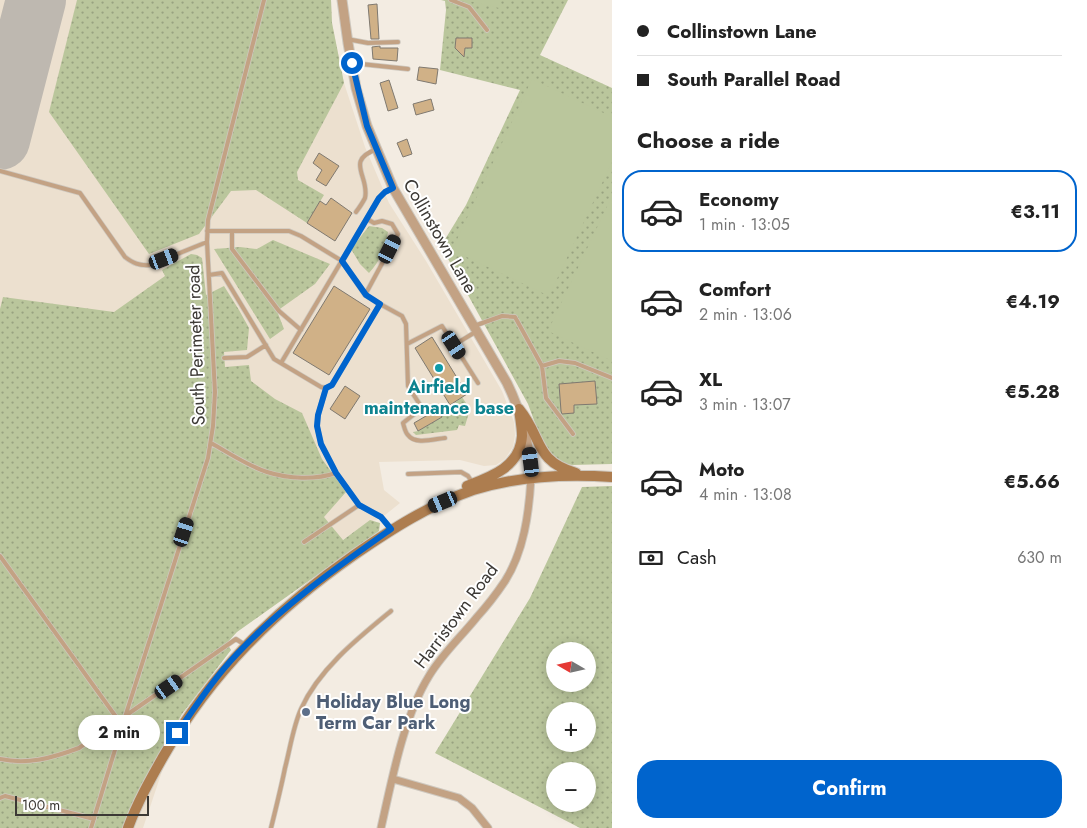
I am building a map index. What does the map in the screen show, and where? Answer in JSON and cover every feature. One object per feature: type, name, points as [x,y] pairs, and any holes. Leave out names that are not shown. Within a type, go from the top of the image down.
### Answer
[{"type":"main road","points":[[519,409],[529,421],[543,453],[562,469],[584,475]]},
{"type":"main road","points":[[443,502],[473,484],[489,478],[508,467],[518,452],[522,437],[519,409]]},
{"type":"main road","points":[[128,828],[148,784],[177,733],[211,686],[246,646],[289,605],[317,582],[391,529],[427,509],[474,490],[531,478],[584,475],[612,477]]},
{"type":"street","name":"Collinstown Lane","points":[[342,0],[347,39],[367,126],[393,188],[507,382],[519,409],[528,439],[531,478]]},
{"type":"street","name":"Harristown Road","points":[[381,828],[413,709],[428,676],[448,648],[476,618],[506,580],[520,546],[529,510],[531,478]]},
{"type":"street","points":[[393,779],[458,798],[472,808],[488,828]]},
{"type":"lane","name":"South Perimeter road","points":[[91,828],[208,458],[215,392],[207,242],[208,220],[264,0]]},
{"type":"lane","points":[[451,0],[469,7],[487,30]]},
{"type":"lane","points":[[347,39],[368,43],[398,42]]},
{"type":"lane","points":[[352,63],[408,69]]},
{"type":"lane","points":[[356,212],[365,198],[360,166],[361,159],[377,149]]},
{"type":"lane","points":[[0,171],[80,192],[125,257],[132,262],[150,265],[207,242]]},
{"type":"lane","points":[[281,363],[379,198],[393,188]]},
{"type":"lane","points":[[366,295],[398,234],[392,224],[382,221],[374,223],[367,219]]},
{"type":"lane","points":[[207,231],[289,232],[301,236],[342,261],[366,295],[402,316],[406,324],[408,386],[422,408],[403,423],[407,434],[412,439],[419,440],[444,438]]},
{"type":"lane","points":[[232,231],[232,249],[279,311],[301,330]]},
{"type":"lane","points":[[209,275],[222,273],[274,359],[321,387],[326,388],[332,385],[380,304]]},
{"type":"lane","points":[[454,345],[476,328],[502,316],[515,317],[542,366],[546,398],[573,434]]},
{"type":"lane","points":[[407,344],[442,326],[478,383]]},
{"type":"lane","points":[[224,358],[247,357],[266,345]]},
{"type":"lane","points":[[542,366],[558,361],[575,363],[612,378]]},
{"type":"lane","points":[[326,388],[318,415],[317,426],[321,444],[336,473],[359,505],[381,517],[391,529]]},
{"type":"lane","points":[[211,443],[266,472],[291,477],[322,478],[336,473]]},
{"type":"lane","points":[[408,474],[461,472],[468,476],[473,484]]},
{"type":"lane","points":[[304,542],[359,505]]},
{"type":"lane","points":[[0,556],[119,721]]},
{"type":"lane","points":[[271,828],[297,720],[314,686],[356,639],[391,611]]},
{"type":"lane","points":[[0,759],[11,762],[34,762],[54,758],[78,748],[125,718],[236,639],[246,646]]},
{"type":"lane","points":[[0,798],[5,796],[94,819]]},
{"type":"shaded area","points":[[0,0],[331,0],[332,23],[344,83],[365,147],[389,203],[426,261],[502,391],[514,422],[515,435],[513,447],[505,459],[496,465],[484,466],[460,460],[379,462],[384,490],[400,503],[385,515],[370,521],[253,602],[225,642],[231,650],[187,697],[143,828],[0,828]]},
{"type":"green space","points":[[77,0],[331,0],[332,23],[344,83],[297,172],[298,180],[324,195],[307,223],[256,190],[231,191],[199,234],[149,254],[49,112]]},
{"type":"green space","points":[[441,0],[568,0],[540,55],[612,88],[612,464],[572,465],[560,463],[546,453],[528,404],[441,246],[466,205],[520,90],[440,70],[446,10],[445,1]]},
{"type":"green space","points":[[465,0],[501,0],[499,8]]},
{"type":"green space","points":[[532,79],[612,117],[612,162],[549,296],[452,250]]},
{"type":"green space","points":[[612,196],[612,361],[548,331]]},
{"type":"green space","points":[[369,226],[382,228],[388,232],[382,254],[369,273],[360,264],[351,249]]},
{"type":"green space","points":[[273,240],[330,264],[315,284],[277,311],[284,329],[270,339],[214,249],[240,247],[257,249]]},
{"type":"green space","points":[[191,254],[202,258],[206,295],[224,286],[249,328],[247,350],[224,352],[225,367],[249,365],[251,381],[275,399],[302,413],[322,459],[346,492],[324,517],[343,540],[370,520],[380,523],[379,531],[237,632],[227,643],[231,650],[182,714],[134,800],[123,828],[0,828],[0,309],[3,297],[114,312],[165,276],[162,270]]},
{"type":"green space","points":[[462,397],[470,409],[465,426],[459,425],[457,430],[416,435],[413,432],[442,417],[441,414]]},
{"type":"green space","points":[[612,486],[612,828],[580,828],[549,812],[596,812],[596,762],[546,762],[546,810],[435,753],[530,598],[582,487]]},
{"type":"building","points":[[377,4],[379,39],[371,39],[368,5]]},
{"type":"building","points":[[456,38],[472,38],[472,48],[465,48],[464,57],[455,48]]},
{"type":"building","points":[[380,46],[380,48],[398,48],[397,61],[373,59],[372,47]]},
{"type":"building","points":[[419,67],[438,69],[436,84],[417,80]]},
{"type":"building","points":[[389,80],[398,108],[388,111],[380,83]]},
{"type":"building","points":[[431,99],[434,110],[416,115],[413,104]]},
{"type":"building","points":[[407,139],[412,154],[403,157],[397,143]]},
{"type":"building","points":[[319,153],[339,166],[326,186],[316,180],[322,170],[313,163]]},
{"type":"building","points":[[331,198],[352,213],[335,241],[307,223],[320,201],[326,205]]},
{"type":"building","points":[[334,286],[370,309],[329,375],[293,353]]},
{"type":"building","name":"Airfield maintenance base","points":[[432,337],[467,394],[450,405],[415,348]]},
{"type":"building","points":[[595,381],[597,404],[574,405],[574,413],[562,414],[559,384]]},
{"type":"building","points":[[345,386],[360,396],[345,419],[330,409]]},
{"type":"building","points":[[438,409],[442,417],[418,431],[414,423]]},
{"type":"runway","points":[[0,140],[36,0]]},
{"type":"place","name":"Airfield maintenance base","points":[[439,368]]},
{"type":"place","name":"Holiday Blue Long Term Car Park","points":[[306,712]]},
{"type":"route","points":[[177,733],[236,655],[262,629],[324,576],[391,529],[381,517],[359,505],[336,473],[321,444],[317,426],[318,415],[326,388],[332,385],[380,304],[366,295],[342,261],[379,198],[393,188],[367,126],[356,88],[352,63]]}]
